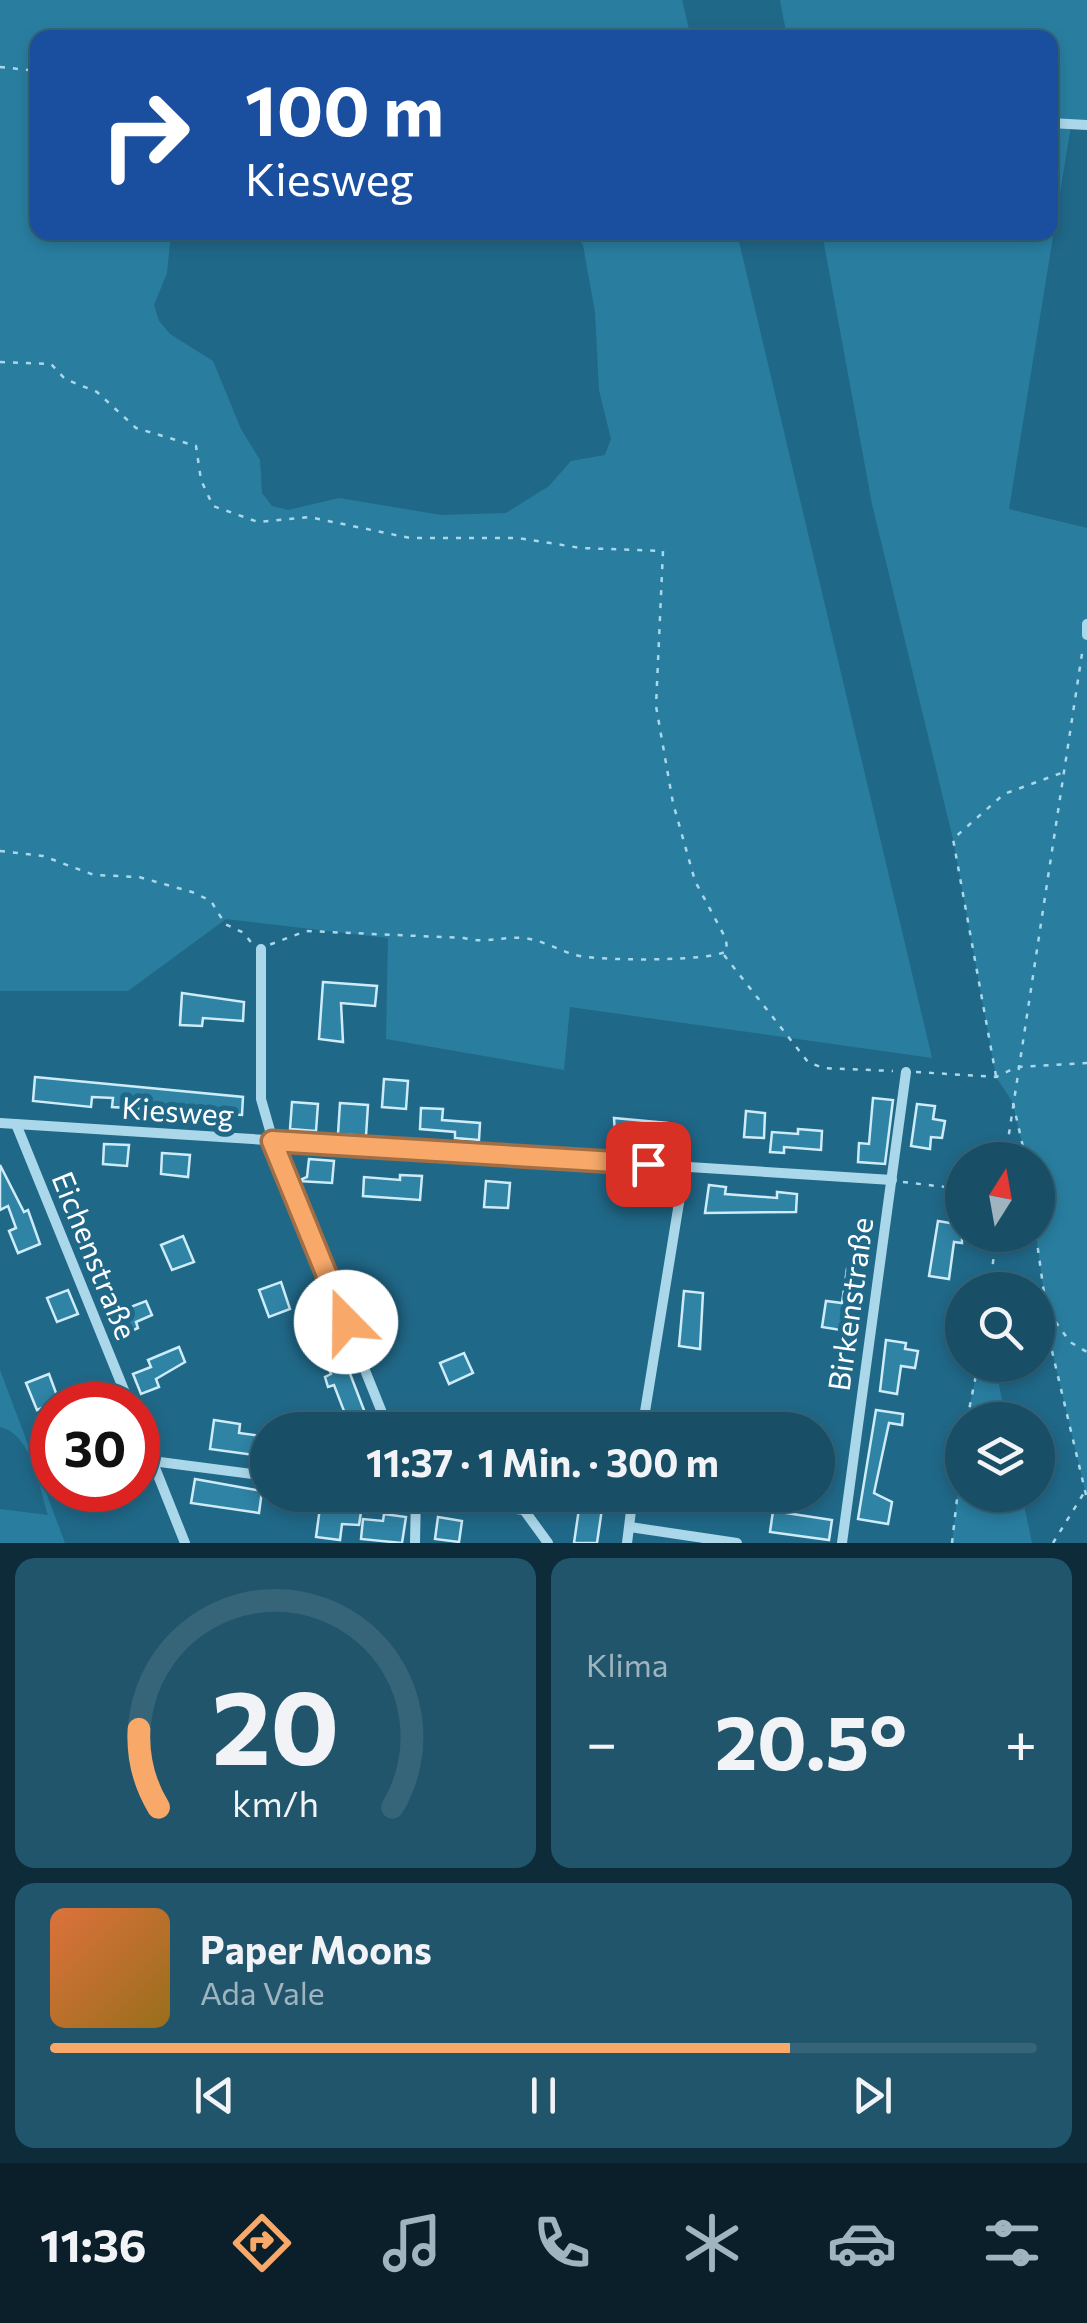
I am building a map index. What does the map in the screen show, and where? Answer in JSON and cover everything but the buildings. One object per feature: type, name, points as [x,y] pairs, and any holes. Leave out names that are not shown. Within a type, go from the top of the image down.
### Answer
[{"type":"street","points":[[1058,124],[1087,126]]},
{"type":"street","points":[[262,949],[262,1099],[272,1141],[383,1412]]},
{"type":"street","name":"Birkenstraße","points":[[842,1543],[906,1072]]},
{"type":"street","name":"Kiesweg","points":[[0,1123],[892,1180]]},
{"type":"street","name":"Eichenstraße","points":[[16,1124],[121,1382]]},
{"type":"street","points":[[645,1412],[685,1166]]},
{"type":"street","points":[[160,1462],[250,1474]]},
{"type":"street","points":[[160,1482],[184,1543]]},
{"type":"street","points":[[415,1512],[415,1543]]},
{"type":"street","points":[[525,1512],[548,1543]]},
{"type":"street","points":[[628,1543],[631,1512]]},
{"type":"street","points":[[630,1528],[737,1543]]},
{"type":"path","points":[[0,67],[30,70]]},
{"type":"path","points":[[0,362],[51,364],[65,379],[96,392],[136,428],[196,446],[206,493],[221,511],[258,522],[309,517],[410,538],[518,538],[581,548],[662,551],[656,706],[673,803],[695,881],[726,939],[727,951],[679,962],[645,956],[578,956],[518,938],[486,944],[464,938],[306,931],[262,949],[225,924],[212,901],[192,892],[139,877],[94,875],[42,856],[0,851]]},
{"type":"path","points":[[1007,1142],[1086,631]]},
{"type":"path","points":[[996,1077],[953,839],[1004,794],[1064,772]]},
{"type":"path","points":[[723,954],[808,1062],[823,1068],[996,1077],[1017,1066],[1087,1063]]},
{"type":"path","points":[[1012,1101],[1022,1142]]},
{"type":"path","points":[[892,1180],[945,1187]]},
{"type":"path","points":[[1055,1321],[1070,1342],[1087,1352]]},
{"type":"path","points":[[1055,1350],[1087,1499]]},
{"type":"path","points":[[1053,1543],[1086,1489]]},
{"type":"path","points":[[952,1543],[956,1512]]},
{"type":"shaded area","points":[[0,0],[682,0],[689,30],[30,30],[30,240],[170,240],[167,273],[154,305],[159,321],[170,334],[213,361],[241,429],[260,460],[262,493],[272,506],[288,510],[339,498],[441,515],[506,513],[549,486],[571,461],[605,455],[611,439],[599,390],[595,312],[583,245],[578,240],[739,240],[932,1058],[570,1007],[564,1070],[386,1039],[388,938],[226,919],[128,991],[0,991]]},
{"type":"shaded area","points":[[780,0],[1087,0],[1087,125],[1071,125],[1058,206],[1058,30],[786,30]]},
{"type":"shaded area","points":[[823,240],[1052,240],[1009,509],[1087,528],[1087,1499],[1055,1364],[1055,1272],[1041,1272],[1038,1252],[1055,1252],[1055,1142],[1022,1142],[1012,1101],[996,1077],[953,839],[872,504]]},
{"type":"shaded area","points":[[0,1370],[30,1459],[20,1440],[0,1427]]},
{"type":"shaded area","points":[[975,1382],[998,1382],[1002,1402],[971,1402]]},
{"type":"shaded area","points":[[0,1509],[48,1515],[47,1512],[53,1512],[65,1543],[0,1543]]},
{"type":"shaded area","points":[[956,1512],[1026,1512],[1032,1543],[952,1543]]},
{"type":"route","points":[[346,1322],[272,1141],[648,1164]]}]
